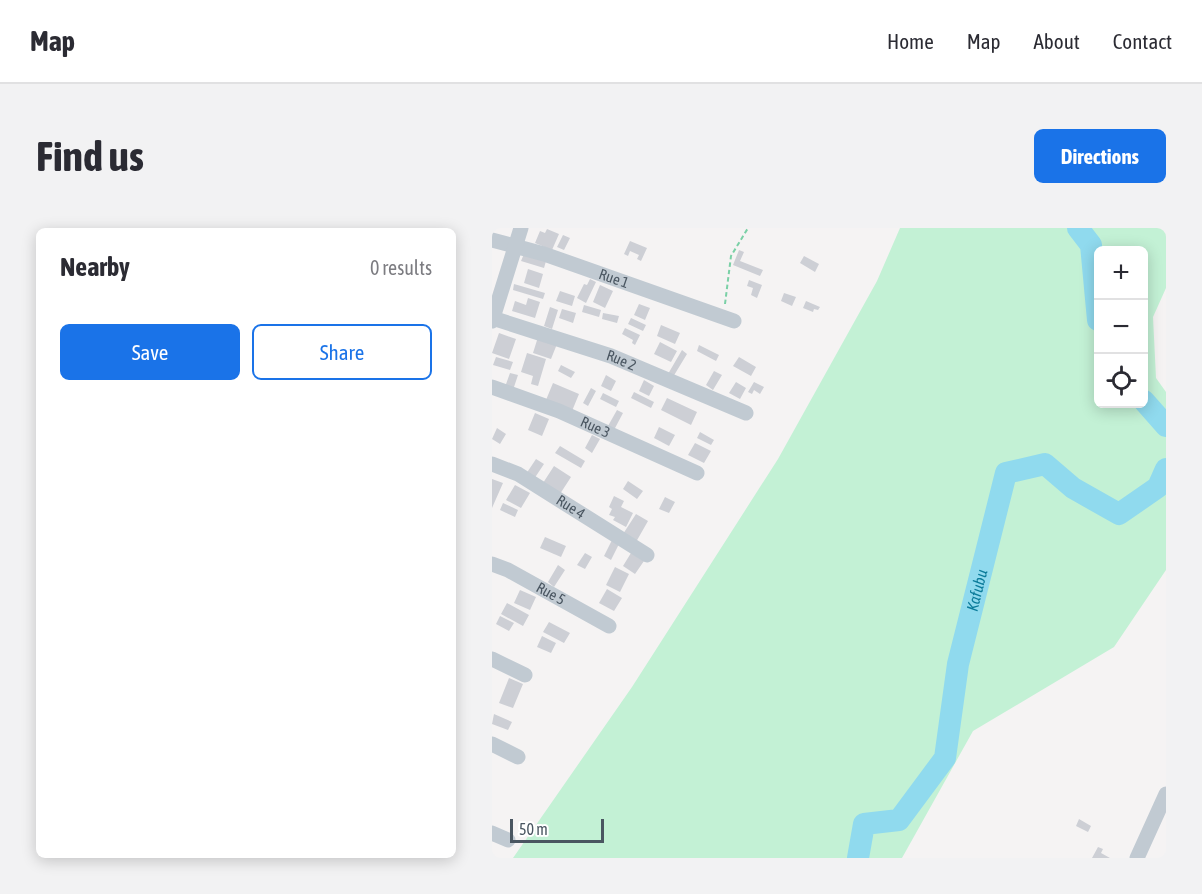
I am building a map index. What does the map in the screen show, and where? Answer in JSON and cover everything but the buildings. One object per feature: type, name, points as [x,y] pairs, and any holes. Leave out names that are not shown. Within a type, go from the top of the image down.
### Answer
[{"type":"street","points":[[492,319],[521,228]]},
{"type":"street","name":"Rue 1","points":[[492,240],[516,246],[729,319]]},
{"type":"street","name":"Rue 2","points":[[492,319],[611,356],[746,413]]},
{"type":"street","name":"Rue 3","points":[[492,387],[559,411],[698,473]]},
{"type":"street","name":"Rue 4","points":[[492,464],[518,474],[647,555]]},
{"type":"street","name":"Rue 5","points":[[492,564],[508,570],[609,626]]},
{"type":"street","points":[[492,658],[525,675]]},
{"type":"street","points":[[492,744],[518,757]]},
{"type":"street","points":[[1137,858],[1166,794]]},
{"type":"street","points":[[492,833],[508,840]]},
{"type":"path","points":[[729,319],[731,256],[748,228]]},
{"type":"green space","points":[[900,228],[1166,228],[1166,288],[1153,317],[1156,378],[1166,392],[1166,570],[1114,647],[973,731],[902,858],[513,858],[632,687],[778,459],[877,281]]},
{"type":"waterway","name":"Kafubu","points":[[1078,228],[1091,245],[1096,300]]},
{"type":"waterway","name":"Kafubu","points":[[1148,406],[1166,426]]},
{"type":"waterway","name":"Kafubu","points":[[858,858],[864,824],[899,820],[945,758],[958,664],[1006,473],[1045,464],[1073,488],[1119,514],[1158,487],[1166,469]]}]
